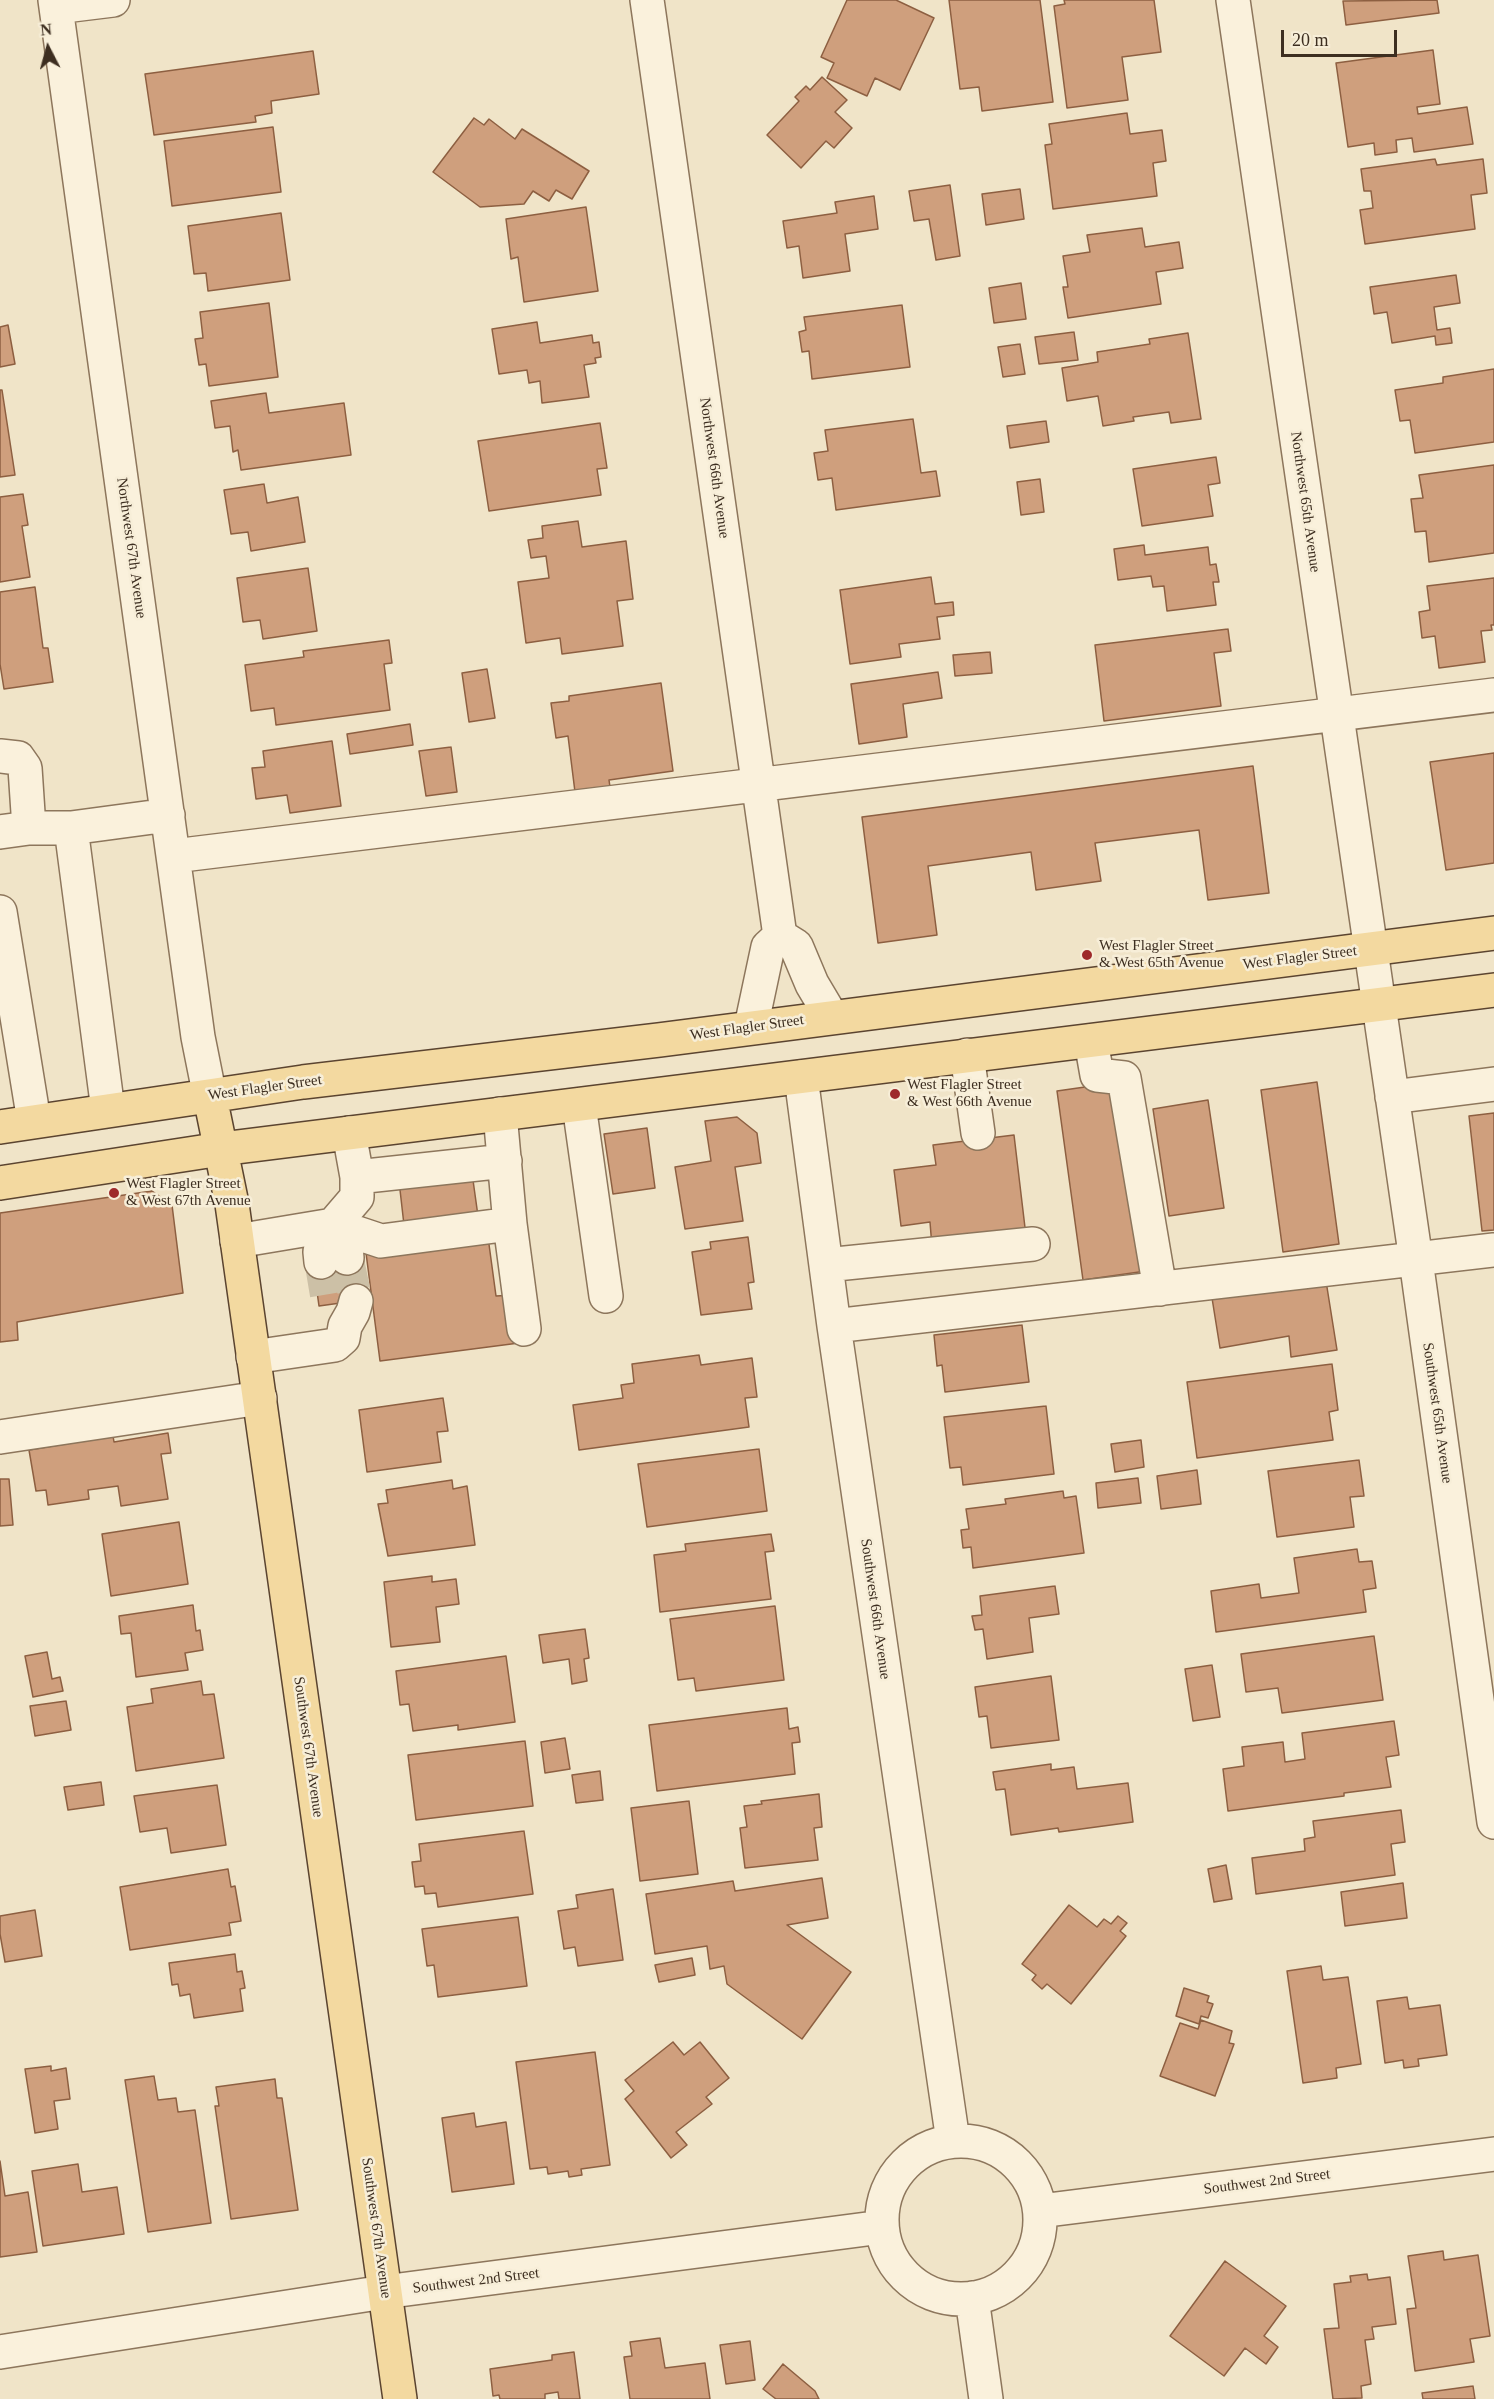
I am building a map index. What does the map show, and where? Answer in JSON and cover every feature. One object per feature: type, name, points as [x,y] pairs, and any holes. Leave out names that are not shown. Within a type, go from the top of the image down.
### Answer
[{"type":"main road","name":"West Flagler Street","points":[[0,1126],[303,1082],[1494,933]]},
{"type":"main road","points":[[0,1183],[221,1149],[1494,990]]},
{"type":"main road","name":"Southwest 67th Avenue","points":[[210,1096],[237,1241],[260,1398],[400,2399]]},
{"type":"street","points":[[56,3],[113,0]]},
{"type":"street","name":"Northwest 66th Avenue","points":[[647,0],[780,936]]},
{"type":"street","name":"Northwest 65th Avenue","points":[[1233,0],[1335,716],[1379,1005]]},
{"type":"street","name":"Northwest 67th Avenue","points":[[56,3],[198,1037],[210,1096]]},
{"type":"street","points":[[174,856],[1494,695]]},
{"type":"street","points":[[0,756],[18,758],[25,768],[15,830],[70,828],[168,815]]},
{"type":"street","points":[[70,828],[108,1110]]},
{"type":"street","points":[[0,912],[34,1121]]},
{"type":"street","points":[[751,1027],[768,947],[780,936],[796,946],[812,984],[831,1016]]},
{"type":"street","name":"Southwest 65th Avenue","points":[[1379,1005],[1494,1822]]},
{"type":"street","points":[[1091,1041],[1096,1075],[1124,1078],[1160,1289]]},
{"type":"street","points":[[967,1056],[978,1133]]},
{"type":"street","name":"Southwest 66th Avenue","points":[[801,1077],[834,1326],[952,2141]]},
{"type":"street","points":[[1392,1097],[1494,1084]]},
{"type":"street","points":[[579,1105],[606,1296]]},
{"type":"street","points":[[500,1114],[510,1224],[524,1329]]},
{"type":"street","points":[[333,1245],[357,1197],[357,1178],[349,1133]]},
{"type":"street","points":[[357,1178],[505,1161]]},
{"type":"street","points":[[237,1241],[333,1245],[510,1224]]},
{"type":"street","points":[[826,1265],[1033,1244]]},
{"type":"street","points":[[834,1326],[1494,1250]]},
{"type":"street","points":[[254,1357],[335,1345],[343,1338],[343,1310]]},
{"type":"street","points":[[0,1437],[260,1398]]},
{"type":"street","points":[[952,2141],[971,2141],[1010,2157],[1024,2172],[1035,2191],[1040,2211],[1040,2231],[1034,2250],[1024,2268],[1009,2282],[992,2292],[972,2298],[954,2298],[936,2294],[905,2275],[894,2261],[886,2245],[882,2227],[883,2207],[889,2188],[899,2171],[913,2157],[930,2147],[952,2141]]},
{"type":"street","name":"Southwest 2nd Street","points":[[1040,2211],[1494,2154]]},
{"type":"street","name":"Southwest 2nd Street","points":[[0,2352],[384,2292],[882,2227]]},
{"type":"street","points":[[972,2298],[986,2399]]},
{"type":"building","points":[[847,0],[896,0],[934,18],[900,90],[875,78],[867,96],[827,78],[834,63],[821,57]]},
{"type":"building","points":[[949,0],[1040,0],[1053,102],[982,111],[979,87],[960,89]]},
{"type":"building","points":[[1064,0],[1154,0],[1161,52],[1122,57],[1128,100],[1067,108],[1054,6],[1065,4]]},
{"type":"building","points":[[1437,0],[1439,13],[1346,25],[1343,1]]},
{"type":"building","points":[[1433,50],[1440,104],[1417,107],[1418,114],[1467,107],[1473,144],[1414,152],[1412,138],[1396,140],[1397,152],[1375,155],[1374,143],[1348,147],[1336,63]]},
{"type":"building","points":[[313,51],[319,94],[271,101],[272,113],[255,116],[256,122],[154,135],[145,74]]},
{"type":"building","points":[[822,77],[847,100],[835,112],[852,128],[834,148],[826,141],[801,168],[767,135],[799,101],[795,97],[806,86],[810,90]]},
{"type":"building","points":[[1127,113],[1130,134],[1162,130],[1166,161],[1153,163],[1157,196],[1053,209],[1045,145],[1052,144],[1049,124]]},
{"type":"building","points":[[474,118],[484,125],[489,119],[515,139],[522,129],[589,171],[572,199],[556,190],[549,201],[533,191],[524,204],[480,207],[433,172]]},
{"type":"building","points":[[273,127],[281,192],[172,206],[164,141]]},
{"type":"building","points":[[1435,159],[1437,165],[1483,159],[1487,193],[1471,195],[1475,229],[1365,244],[1360,210],[1373,208],[1371,191],[1364,191],[1361,169]]},
{"type":"building","points":[[950,185],[960,256],[936,260],[929,219],[914,221],[909,191]]},
{"type":"building","points":[[1020,189],[1024,219],[986,225],[982,194]]},
{"type":"building","points":[[874,196],[878,229],[845,234],[850,271],[803,278],[799,246],[787,248],[783,221],[837,213],[835,202]]},
{"type":"building","points":[[586,207],[598,291],[524,302],[518,257],[511,259],[506,219]]},
{"type":"building","points":[[281,213],[290,280],[208,291],[206,273],[194,274],[188,226]]},
{"type":"building","points":[[1142,228],[1145,247],[1179,242],[1183,268],[1156,272],[1161,304],[1068,318],[1063,287],[1068,287],[1063,256],[1090,252],[1087,235]]},
{"type":"building","points":[[1456,275],[1460,303],[1434,307],[1437,330],[1450,328],[1452,343],[1436,345],[1435,336],[1392,343],[1387,312],[1374,314],[1370,287]]},
{"type":"building","points":[[1021,283],[1026,319],[994,323],[989,288]]},
{"type":"building","points":[[269,303],[278,377],[209,386],[206,364],[199,365],[195,339],[203,338],[200,312]]},
{"type":"building","points":[[902,305],[910,367],[812,379],[809,351],[802,352],[799,332],[806,330],[804,317]]},
{"type":"building","points":[[537,322],[540,343],[592,335],[593,343],[599,342],[601,357],[595,358],[596,363],[584,365],[589,397],[542,403],[540,381],[529,383],[527,370],[499,374],[492,329]]},
{"type":"building","points":[[8,325],[15,364],[0,367],[0,327]]},
{"type":"building","points":[[1074,332],[1078,360],[1039,364],[1035,337]]},
{"type":"building","points":[[1188,333],[1201,419],[1171,423],[1169,412],[1133,417],[1134,421],[1103,426],[1098,396],[1067,401],[1062,368],[1098,362],[1097,352],[1150,344],[1149,339]]},
{"type":"building","points":[[1020,344],[1025,374],[1003,377],[998,347]]},
{"type":"building","points":[[1494,369],[1494,442],[1415,453],[1410,420],[1400,421],[1395,390],[1443,383],[1443,377]]},
{"type":"building","points":[[0,390],[2,390],[15,475],[0,477]]},
{"type":"building","points":[[266,393],[269,413],[344,403],[351,455],[241,470],[238,450],[233,452],[230,426],[215,428],[211,401]]},
{"type":"building","points":[[913,419],[921,473],[936,471],[940,496],[836,510],[832,478],[818,480],[814,453],[828,451],[825,430]]},
{"type":"building","points":[[1046,421],[1049,442],[1010,448],[1007,426]]},
{"type":"building","points":[[600,423],[607,468],[597,469],[601,495],[489,511],[478,441]]},
{"type":"building","points":[[1216,457],[1220,483],[1208,485],[1213,516],[1142,526],[1133,469]]},
{"type":"building","points":[[1494,465],[1494,553],[1429,562],[1426,531],[1415,532],[1411,499],[1423,498],[1419,475]]},
{"type":"building","points":[[1040,479],[1044,512],[1021,515],[1017,482]]},
{"type":"building","points":[[264,484],[267,503],[298,497],[305,542],[251,551],[248,532],[231,534],[224,490]]},
{"type":"building","points":[[23,494],[28,525],[22,526],[30,577],[0,582],[0,497]]},
{"type":"building","points":[[578,521],[582,547],[626,541],[633,599],[617,601],[623,646],[562,654],[560,638],[526,643],[518,582],[549,578],[546,556],[531,558],[528,540],[543,538],[542,526]]},
{"type":"building","points":[[1144,545],[1145,555],[1208,547],[1210,565],[1216,564],[1219,582],[1213,582],[1216,605],[1167,611],[1164,586],[1153,587],[1151,576],[1118,580],[1114,549]]},
{"type":"building","points":[[308,568],[317,631],[263,639],[260,620],[243,622],[237,578]]},
{"type":"building","points":[[931,577],[935,604],[953,602],[954,615],[937,617],[940,639],[899,644],[901,657],[850,664],[840,590]]},
{"type":"building","points":[[1494,578],[1494,625],[1491,625],[1492,630],[1481,631],[1485,662],[1439,668],[1435,636],[1422,638],[1419,612],[1430,610],[1427,586]]},
{"type":"building","points":[[35,587],[43,648],[48,648],[53,682],[4,689],[0,664],[0,592]]},
{"type":"building","points":[[1228,629],[1231,651],[1214,653],[1221,706],[1104,721],[1095,645]]},
{"type":"building","points":[[389,640],[392,663],[384,664],[390,710],[276,725],[274,708],[251,711],[245,665],[304,657],[303,651]]},
{"type":"building","points":[[990,652],[992,673],[955,676],[953,655]]},
{"type":"building","points":[[487,669],[495,718],[469,722],[462,673]]},
{"type":"building","points":[[938,672],[942,698],[903,704],[907,737],[859,744],[851,684]]},
{"type":"building","points":[[661,683],[673,771],[609,780],[610,787],[575,792],[568,736],[556,738],[551,703],[569,701],[569,696]]},
{"type":"building","points":[[410,724],[413,745],[350,754],[347,734]]},
{"type":"building","points":[[332,741],[341,806],[290,813],[287,795],[256,799],[252,768],[265,767],[263,751]]},
{"type":"building","points":[[451,747],[457,792],[426,796],[419,751]]},
{"type":"building","points":[[1494,753],[1494,863],[1446,870],[1430,762]]},
{"type":"building","points":[[1253,766],[1269,893],[1208,900],[1199,830],[1095,843],[1101,881],[1036,890],[1031,852],[928,866],[937,935],[878,943],[862,817]]},
{"type":"building","points":[[1317,1082],[1339,1244],[1283,1252],[1261,1090]]},
{"type":"building","points":[[1113,1083],[1153,1270],[1083,1280],[1057,1091]]},
{"type":"building","points":[[1208,1100],[1224,1208],[1169,1216],[1153,1109]]},
{"type":"building","points":[[1494,1113],[1494,1230],[1482,1231],[1469,1116]]},
{"type":"building","points":[[737,1117],[757,1133],[761,1163],[735,1167],[743,1221],[685,1229],[675,1167],[711,1161],[705,1121]]},
{"type":"building","points":[[647,1128],[655,1188],[613,1194],[604,1134]]},
{"type":"building","points":[[1014,1135],[1026,1236],[932,1247],[930,1222],[901,1226],[894,1170],[936,1165],[933,1145]]},
{"type":"building","points":[[472,1173],[478,1216],[404,1225],[399,1181]]},
{"type":"building","points":[[152,1191],[172,1205],[183,1293],[17,1322],[18,1340],[0,1342],[0,1213]]},
{"type":"building","points":[[488,1237],[496,1296],[513,1295],[519,1343],[380,1361],[366,1253]]},
{"type":"building","points":[[748,1237],[754,1282],[748,1283],[752,1309],[701,1315],[692,1252],[711,1249],[710,1242]]},
{"type":"building","points":[[356,1257],[362,1300],[319,1306],[313,1263]]},
{"type":"building","points":[[1326,1281],[1337,1350],[1291,1357],[1289,1336],[1220,1348],[1212,1298]]},
{"type":"building","points":[[1022,1325],[1029,1382],[945,1392],[942,1365],[937,1366],[934,1335]]},
{"type":"building","points":[[699,1355],[701,1365],[752,1358],[757,1397],[745,1398],[749,1427],[579,1450],[573,1405],[623,1398],[621,1385],[634,1383],[632,1364]]},
{"type":"building","points":[[1332,1364],[1338,1410],[1329,1412],[1333,1440],[1197,1458],[1187,1382]]},
{"type":"building","points":[[443,1398],[448,1431],[437,1432],[441,1462],[367,1472],[359,1410]]},
{"type":"building","points":[[1046,1406],[1054,1474],[963,1485],[961,1467],[950,1468],[944,1417]]},
{"type":"building","points":[[168,1433],[171,1453],[161,1454],[168,1499],[121,1506],[118,1486],[88,1490],[89,1499],[48,1505],[46,1490],[36,1491],[29,1450],[113,1436],[114,1442]]},
{"type":"building","points":[[1141,1440],[1144,1467],[1115,1472],[1111,1444]]},
{"type":"building","points":[[759,1449],[767,1511],[647,1527],[638,1464]]},
{"type":"building","points":[[1359,1460],[1364,1496],[1350,1497],[1354,1527],[1277,1537],[1268,1471]]},
{"type":"building","points":[[1197,1470],[1201,1504],[1161,1509],[1157,1476]]},
{"type":"building","points":[[1138,1478],[1141,1503],[1098,1508],[1096,1483]]},
{"type":"building","points":[[0,1479],[9,1479],[13,1525],[0,1526]]},
{"type":"building","points":[[452,1480],[453,1489],[467,1486],[475,1545],[388,1556],[378,1504],[388,1503],[386,1490]]},
{"type":"building","points":[[1063,1491],[1064,1498],[1076,1496],[1084,1553],[973,1568],[971,1547],[963,1548],[961,1530],[969,1529],[966,1509],[1006,1504],[1005,1499]]},
{"type":"building","points":[[179,1522],[188,1584],[111,1596],[102,1534]]},
{"type":"building","points":[[771,1534],[774,1551],[765,1552],[771,1599],[660,1612],[654,1555],[686,1551],[685,1544]]},
{"type":"building","points":[[1357,1549],[1359,1562],[1372,1561],[1376,1588],[1363,1590],[1366,1612],[1216,1632],[1211,1591],[1259,1584],[1261,1598],[1299,1593],[1294,1558]]},
{"type":"building","points":[[432,1576],[432,1582],[456,1579],[459,1604],[436,1607],[440,1642],[391,1647],[384,1582]]},
{"type":"building","points":[[1055,1586],[1059,1614],[1029,1618],[1033,1652],[987,1659],[983,1629],[975,1630],[972,1616],[982,1615],[980,1596]]},
{"type":"building","points":[[193,1605],[196,1631],[200,1630],[203,1650],[185,1653],[188,1670],[136,1677],[131,1633],[121,1634],[119,1616]]},
{"type":"building","points":[[775,1606],[784,1680],[696,1691],[694,1678],[678,1680],[670,1619]]},
{"type":"building","points":[[585,1629],[589,1658],[584,1659],[587,1681],[572,1684],[569,1659],[543,1663],[539,1635]]},
{"type":"building","points":[[1374,1636],[1383,1700],[1282,1713],[1278,1688],[1246,1692],[1241,1654]]},
{"type":"building","points":[[47,1652],[52,1679],[60,1677],[63,1691],[33,1697],[25,1656]]},
{"type":"building","points":[[506,1656],[515,1722],[458,1730],[458,1725],[413,1731],[409,1704],[400,1705],[396,1671]]},
{"type":"building","points":[[1212,1665],[1220,1717],[1193,1721],[1185,1669]]},
{"type":"building","points":[[1051,1676],[1059,1740],[991,1748],[987,1716],[979,1717],[975,1687]]},
{"type":"building","points":[[201,1681],[203,1695],[214,1694],[224,1758],[136,1771],[127,1707],[153,1703],[151,1689]]},
{"type":"building","points":[[66,1701],[71,1730],[35,1736],[30,1706]]},
{"type":"building","points":[[787,1708],[789,1729],[798,1727],[800,1742],[792,1743],[795,1774],[657,1791],[649,1725]]},
{"type":"building","points":[[1394,1721],[1399,1755],[1386,1757],[1391,1787],[1344,1793],[1344,1796],[1228,1811],[1223,1769],[1244,1766],[1242,1747],[1283,1742],[1285,1762],[1305,1759],[1302,1733]]},
{"type":"building","points":[[565,1738],[570,1769],[545,1773],[541,1742]]},
{"type":"building","points":[[525,1741],[533,1806],[416,1820],[408,1755]]},
{"type":"building","points":[[1051,1764],[1051,1770],[1074,1767],[1077,1789],[1128,1783],[1133,1822],[1059,1832],[1058,1828],[1011,1835],[1005,1789],[996,1790],[993,1772]]},
{"type":"building","points":[[600,1771],[603,1800],[576,1803],[572,1775]]},
{"type":"building","points":[[101,1782],[104,1805],[68,1810],[64,1787]]},
{"type":"building","points":[[217,1785],[226,1845],[171,1853],[167,1828],[140,1832],[134,1796]]},
{"type":"building","points":[[819,1794],[822,1827],[814,1828],[818,1860],[745,1868],[740,1828],[747,1827],[744,1806],[762,1804],[761,1801]]},
{"type":"building","points":[[689,1801],[698,1874],[640,1881],[631,1808]]},
{"type":"building","points":[[1401,1810],[1405,1842],[1391,1844],[1395,1875],[1256,1894],[1252,1858],[1305,1851],[1304,1839],[1315,1837],[1313,1821]]},
{"type":"building","points":[[524,1831],[533,1894],[438,1907],[436,1893],[425,1894],[424,1886],[415,1887],[412,1862],[421,1861],[419,1844]]},
{"type":"building","points":[[1226,1865],[1232,1899],[1214,1902],[1208,1869]]},
{"type":"building","points":[[228,1869],[231,1887],[235,1886],[241,1921],[229,1923],[231,1935],[130,1950],[120,1887]]},
{"type":"building","points":[[822,1878],[828,1918],[787,1925],[851,1972],[802,2039],[727,1984],[724,1966],[710,1969],[707,1946],[655,1954],[646,1894],[733,1881],[735,1891]]},
{"type":"building","points":[[1403,1883],[1407,1918],[1345,1926],[1341,1892]]},
{"type":"building","points":[[613,1889],[623,1960],[578,1966],[575,1947],[564,1949],[558,1911],[578,1908],[576,1895]]},
{"type":"building","points":[[1069,1905],[1097,1927],[1104,1919],[1111,1924],[1118,1916],[1127,1923],[1120,1931],[1126,1936],[1071,2004],[1047,1984],[1042,1989],[1032,1980],[1036,1975],[1022,1964]]},
{"type":"building","points":[[35,1910],[42,1956],[5,1962],[0,1934],[0,1916]]},
{"type":"building","points":[[518,1917],[527,1986],[438,1997],[434,1965],[427,1966],[422,1929]]},
{"type":"building","points":[[235,1954],[237,1972],[242,1971],[245,1988],[240,1989],[243,2011],[194,2018],[190,1994],[180,1996],[178,1984],[172,1985],[169,1963]]},
{"type":"building","points":[[692,1958],[695,1975],[659,1982],[655,1965]]},
{"type":"building","points":[[1321,1966],[1323,1980],[1348,1977],[1361,2064],[1336,2068],[1337,2078],[1303,2083],[1287,1971]]},
{"type":"building","points":[[1184,1988],[1209,1996],[1207,2002],[1213,2004],[1208,2018],[1201,2016],[1199,2024],[1176,2016]]},
{"type":"building","points":[[1407,1997],[1409,2009],[1440,2005],[1447,2055],[1418,2059],[1419,2066],[1404,2068],[1403,2060],[1385,2063],[1377,2001]]},
{"type":"building","points":[[1201,2020],[1232,2031],[1229,2043],[1234,2044],[1215,2096],[1160,2076],[1180,2023],[1198,2029]]},
{"type":"building","points":[[673,2042],[684,2055],[700,2042],[729,2078],[706,2097],[712,2104],[676,2132],[687,2145],[671,2158],[625,2099],[634,2091],[625,2080]]},
{"type":"building","points":[[595,2052],[610,2165],[581,2169],[582,2175],[569,2177],[568,2171],[548,2174],[547,2167],[530,2169],[516,2062]]},
{"type":"building","points":[[51,2066],[51,2071],[66,2068],[70,2099],[54,2101],[58,2129],[35,2133],[25,2069]]},
{"type":"building","points":[[154,2076],[158,2100],[176,2098],[178,2112],[195,2110],[211,2223],[148,2232],[125,2080]]},
{"type":"building","points":[[275,2079],[277,2098],[282,2098],[298,2210],[231,2219],[215,2106],[219,2106],[216,2087]]},
{"type":"building","points":[[474,2113],[476,2127],[506,2122],[514,2184],[452,2192],[442,2118]]},
{"type":"building","points":[[0,2161],[5,2196],[28,2192],[37,2252],[0,2257]]},
{"type":"building","points":[[78,2164],[82,2192],[117,2187],[124,2234],[43,2246],[32,2171]]},
{"type":"building","points":[[1443,2251],[1444,2260],[1478,2255],[1490,2336],[1470,2339],[1474,2362],[1415,2371],[1407,2309],[1416,2308],[1408,2256]]},
{"type":"building","points":[[1225,2261],[1286,2306],[1264,2336],[1278,2347],[1266,2364],[1245,2348],[1224,2376],[1170,2336]]},
{"type":"building","points":[[1367,2274],[1368,2280],[1390,2277],[1396,2324],[1372,2327],[1374,2339],[1365,2340],[1371,2384],[1361,2386],[1362,2398],[1333,2399],[1324,2329],[1339,2328],[1334,2284],[1351,2282],[1350,2276]]},
{"type":"building","points":[[660,2338],[665,2368],[705,2363],[710,2399],[630,2399],[624,2357],[632,2356],[630,2342]]},
{"type":"building","points":[[750,2341],[755,2380],[726,2384],[720,2345]]},
{"type":"building","points":[[574,2352],[580,2399],[559,2399],[558,2392],[545,2394],[545,2399],[500,2399],[499,2395],[493,2396],[490,2369],[552,2360],[552,2355]]},
{"type":"building","points":[[783,2364],[815,2391],[819,2399],[776,2399],[763,2389]]},
{"type":"building","points":[[1473,2386],[1475,2399],[1423,2399],[1422,2393]]},
{"type":"tunnel","points":[[347,1258],[356,1301]]},
{"type":"tunnel","points":[[321,1262],[328,1304]]},
{"type":"place","name":"West Flagler Street & West 65th Avenue","points":[[1087,955]]},
{"type":"place","name":"West Flagler Street & West 66th Avenue","points":[[895,1094]]},
{"type":"place","name":"West Flagler Street & West 67th Avenue","points":[[114,1193]]}]
